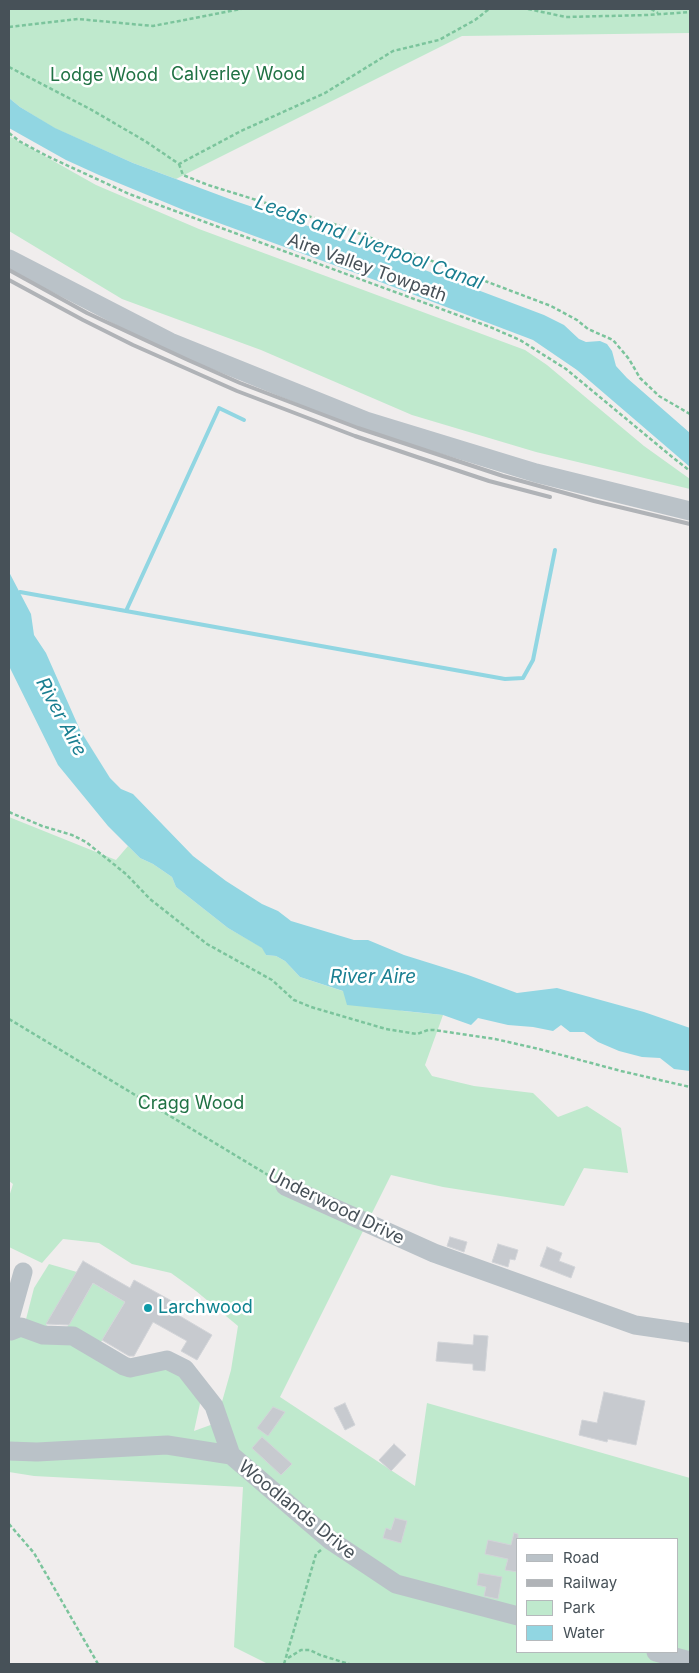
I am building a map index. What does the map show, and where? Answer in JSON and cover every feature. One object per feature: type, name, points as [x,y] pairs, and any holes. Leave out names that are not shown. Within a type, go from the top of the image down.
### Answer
[{"type":"street","points":[[9,259],[170,342],[366,421],[536,473],[690,511]]},
{"type":"street","name":"Underwood Drive","points":[[285,1186],[434,1253],[634,1325],[690,1333]]},
{"type":"street","points":[[23,1272],[9,1322],[11,1331],[21,1327],[43,1335],[73,1336],[130,1368],[167,1360],[185,1369],[214,1406],[230,1455]]},
{"type":"street","name":"Woodlands Drive","points":[[9,1451],[37,1452],[167,1445],[230,1455],[330,1540],[396,1584],[516,1615]]},
{"type":"street","points":[[660,1653],[690,1661]]},
{"type":"path","points":[[9,27],[78,19],[153,26],[241,9]]},
{"type":"path","points":[[179,164],[241,131],[325,93],[393,52],[439,40],[475,20],[489,9]]},
{"type":"path","points":[[528,9],[566,17],[690,12]]},
{"type":"path","points":[[651,9],[660,14]]},
{"type":"path","points":[[9,67],[90,108],[145,141],[179,164],[183,175],[208,185],[336,225],[551,306],[577,320],[588,329],[613,340],[629,359],[640,378],[659,396],[690,414]]},
{"type":"path","name":"Aire Valley Towpath","points":[[9,133],[19,141],[47,156],[129,194],[490,327],[520,340],[566,369],[690,471]]},
{"type":"path","points":[[9,812],[86,842],[126,874],[150,899],[207,944],[272,980],[294,1000],[386,1029],[417,1034],[434,1030],[495,1040],[540,1049],[690,1087]]},
{"type":"path","name":"Underwood Drive","points":[[9,1019],[285,1186]]},
{"type":"path","points":[[9,1524],[34,1553],[98,1664]]},
{"type":"path","points":[[284,1664],[316,1554],[330,1540]]},
{"type":"path","points":[[286,1659],[301,1650],[310,1650],[349,1664]]},
{"type":"green space","name":"Calverley Wood","points":[[9,9],[690,9],[690,33],[462,36],[176,179],[133,163],[54,128],[9,98]]},
{"type":"green space","points":[[9,136],[96,185],[199,229],[525,350],[547,365],[644,446],[690,479],[690,489],[536,452],[412,415],[261,350],[122,299],[9,231]]},
{"type":"green space","name":"Cragg Wood","points":[[9,817],[116,860],[128,846],[140,858],[172,877],[176,887],[228,928],[263,948],[266,955],[276,956],[285,961],[300,977],[403,1011],[443,1015],[425,1065],[432,1076],[474,1086],[533,1093],[558,1117],[587,1106],[621,1128],[628,1173],[584,1168],[564,1206],[443,1187],[391,1175],[280,1397],[415,1486],[427,1403],[690,1478],[690,1664],[268,1664],[234,1647],[243,1487],[34,1476],[9,1472],[9,1339],[23,1331],[34,1288],[49,1264],[77,1272],[46,1325],[63,1334],[93,1283],[125,1302],[98,1347],[89,1355],[174,1370],[201,1399],[194,1431],[216,1423],[231,1370],[238,1326],[171,1273],[132,1264],[99,1243],[63,1239],[42,1263],[9,1247],[9,1197],[13,1184],[9,1181]]},
{"type":"water","points":[[9,98],[20,107],[55,128],[133,163],[300,223],[544,315],[564,325],[579,339],[586,342],[600,341],[607,344],[612,351],[616,366],[627,378],[690,433],[690,467],[577,370],[533,340],[186,211],[66,160],[9,128]]},
{"type":"water","name":"River Aire","points":[[9,572],[31,614],[34,635],[46,653],[80,730],[110,778],[121,789],[133,794],[193,856],[226,881],[262,904],[278,911],[291,921],[354,940],[368,940],[404,955],[517,993],[557,988],[644,1012],[690,1028],[690,1071],[674,1069],[660,1058],[642,1057],[619,1051],[598,1042],[584,1032],[570,1032],[561,1025],[553,1031],[508,1025],[478,1018],[471,1025],[443,1015],[347,1005],[343,991],[300,977],[285,961],[276,956],[266,955],[262,948],[228,928],[176,887],[172,877],[140,858],[108,826],[58,765],[9,666]]},
{"type":"building","points":[[450,1237],[467,1242],[464,1252],[447,1246]]},
{"type":"building","points":[[498,1244],[518,1250],[515,1260],[510,1259],[508,1267],[492,1262]]},
{"type":"building","points":[[547,1247],[562,1253],[559,1261],[575,1267],[571,1278],[540,1266]]},
{"type":"building","name":"Larchwood","points":[[83,1261],[130,1288],[134,1280],[177,1304],[173,1312],[212,1335],[197,1360],[181,1351],[187,1341],[153,1322],[134,1356],[129,1356],[102,1340],[125,1302],[93,1283],[69,1325],[46,1324]]},
{"type":"building","points":[[474,1335],[488,1336],[485,1371],[473,1370],[473,1364],[436,1361],[438,1342],[473,1345]]},
{"type":"building","points":[[604,1392],[645,1401],[636,1445],[608,1439],[607,1442],[579,1435],[582,1420],[597,1423]]},
{"type":"building","points":[[345,1403],[355,1425],[345,1430],[334,1408]]},
{"type":"building","points":[[273,1407],[285,1412],[268,1436],[257,1428]]},
{"type":"building","points":[[262,1437],[292,1464],[281,1475],[252,1448]]},
{"type":"building","points":[[394,1444],[406,1455],[391,1471],[379,1460]]},
{"type":"building","points":[[395,1518],[407,1521],[401,1543],[383,1538],[386,1528],[391,1530]]},
{"type":"building","points":[[514,1533],[518,1534],[518,1538],[516,1538],[516,1572],[505,1570],[508,1559],[485,1554],[488,1540],[511,1545]]},
{"type":"building","points":[[479,1573],[502,1577],[498,1599],[484,1596],[486,1587],[477,1585]]},
{"type":"waterway","points":[[126,611],[219,408],[244,420]]},
{"type":"waterway","points":[[20,592],[505,679],[523,678],[533,660],[555,550]]},
{"type":"railway","points":[[9,270],[87,313],[188,360],[240,383],[358,428],[503,476],[594,501],[690,524]]},
{"type":"railway","points":[[9,280],[133,345],[237,391],[355,436],[417,457],[489,481],[550,497]]},
{"type":"place","name":"Larchwood","points":[[148,1308]]},
{"type":"park label","name":"Lodge Wood","points":[[104,76]]},
{"type":"water label","name":"Leeds and Liverpool Canal","points":[[369,243]]}]
